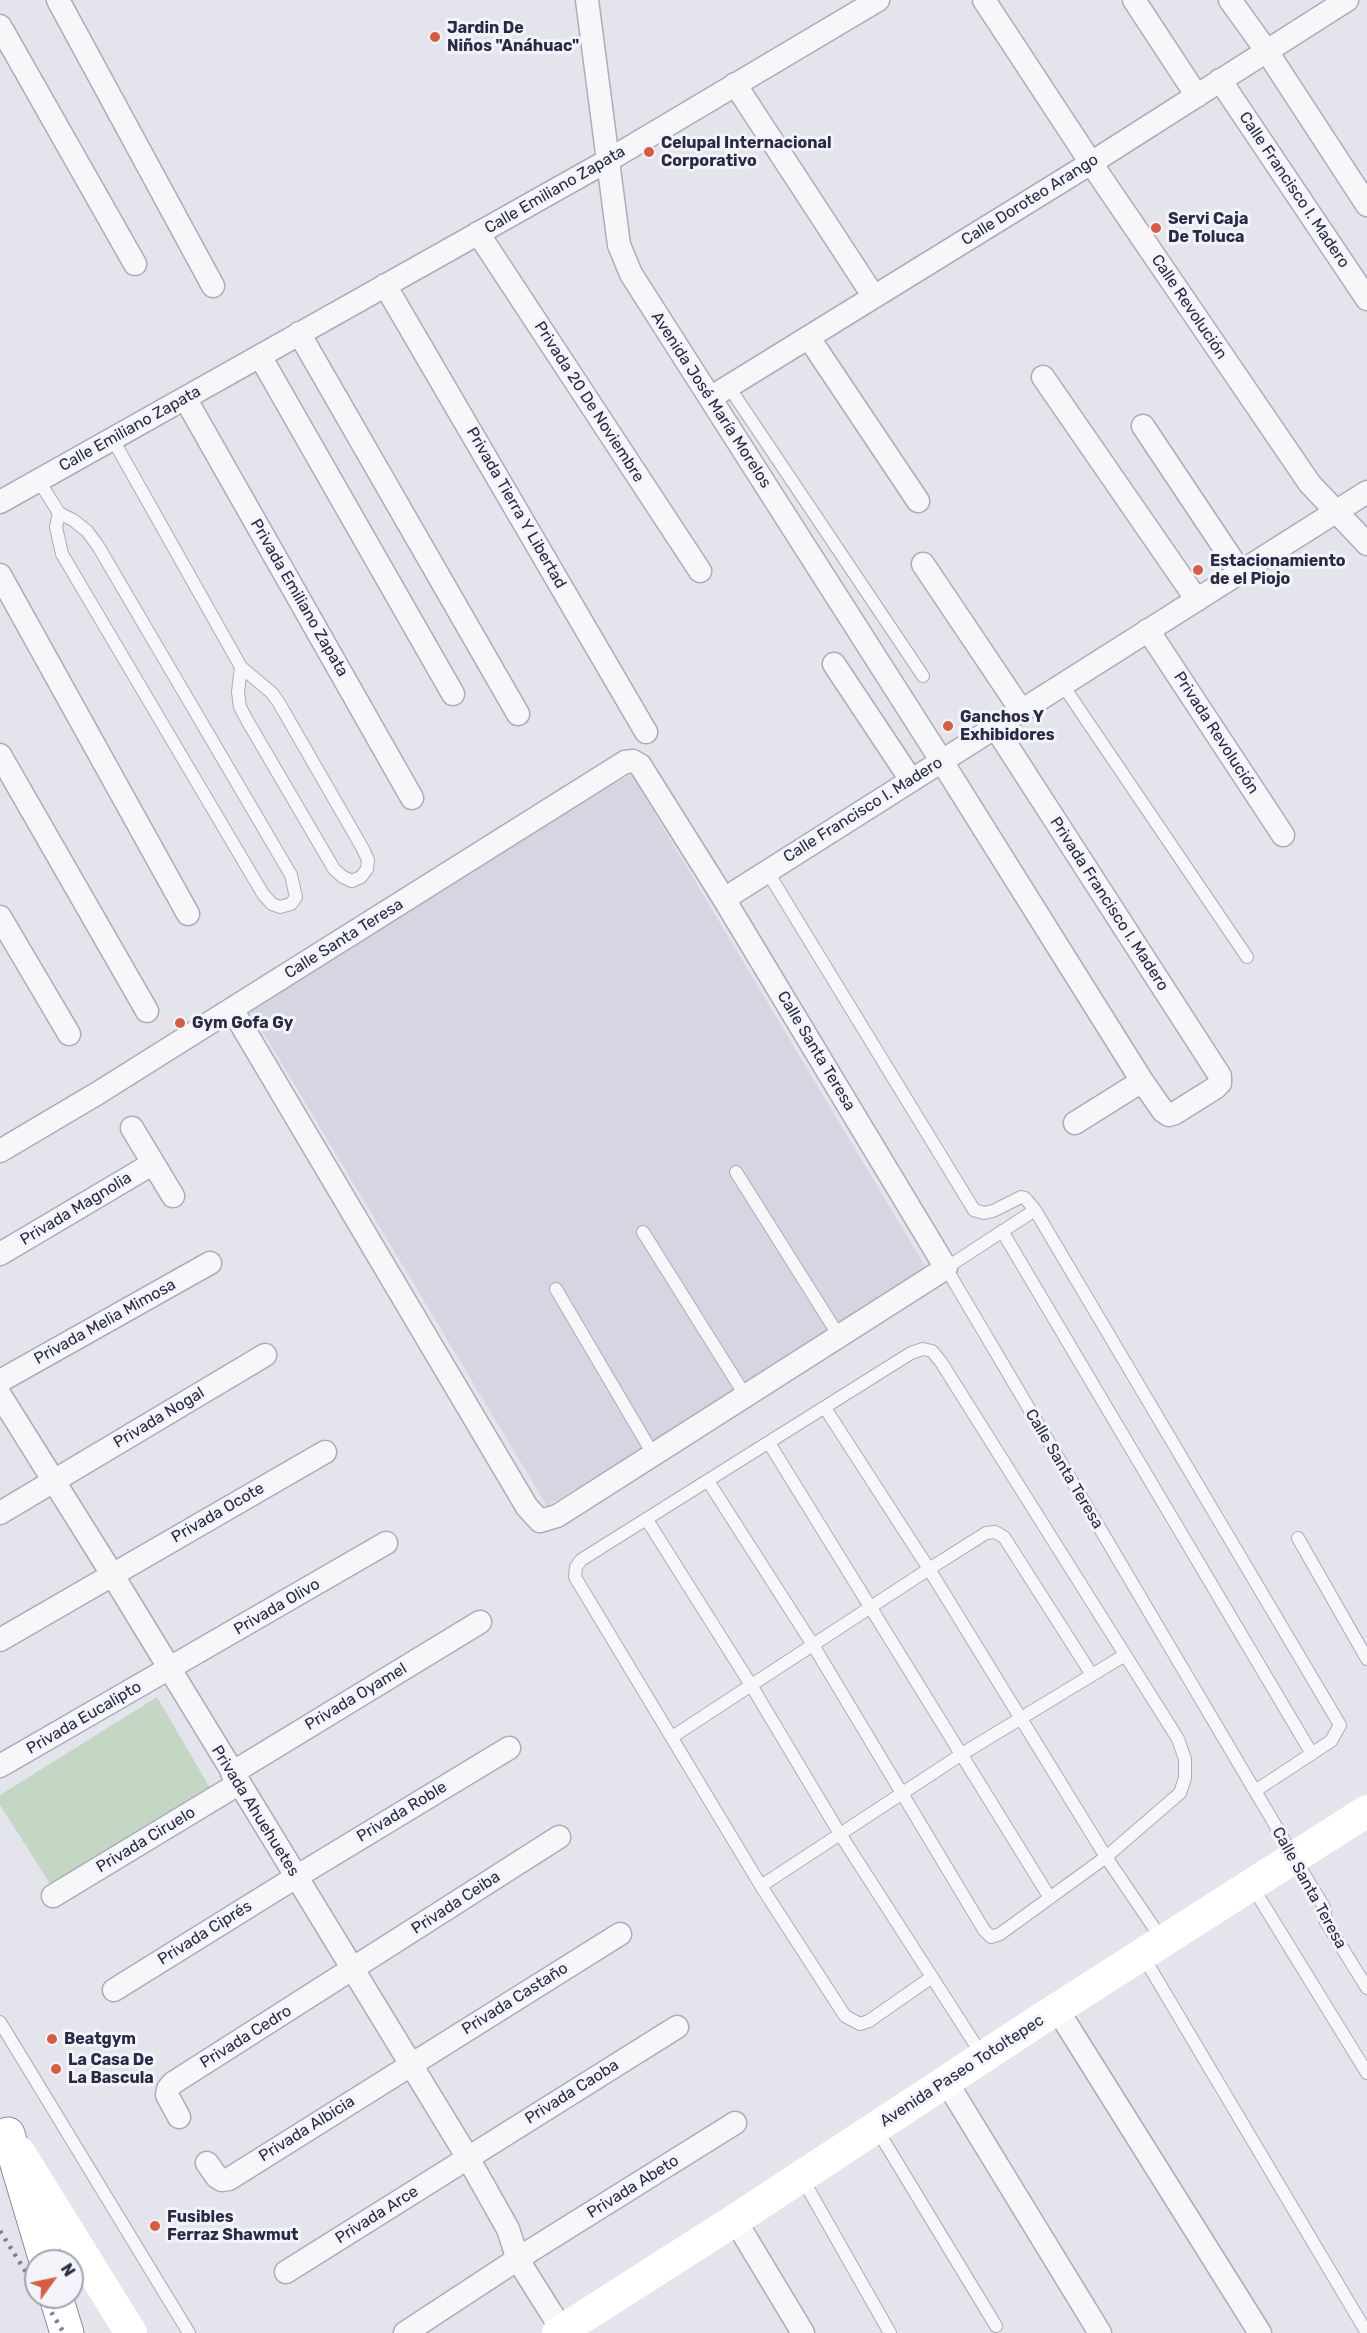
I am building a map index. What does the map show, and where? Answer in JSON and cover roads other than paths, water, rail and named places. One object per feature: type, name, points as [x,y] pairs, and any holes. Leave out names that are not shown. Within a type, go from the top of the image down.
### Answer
[{"type":"highway","points":[[4,2127],[42,2249]]},
{"type":"highway","points":[[60,2309],[67,2333]]},
{"type":"main road","name":"Avenida Paseo Totoltepec","points":[[565,2328],[1367,1811]]},
{"type":"main road","points":[[4,2127],[131,2333]]},
{"type":"street","points":[[58,0],[213,286]]},
{"type":"street","name":"Avenida José María Morelos","points":[[587,0],[607,161],[623,259],[1163,1111],[1169,1115],[1220,1083]]},
{"type":"street","name":"Calle Emiliano Zapata","points":[[0,502],[607,161],[878,0]]},
{"type":"street","name":"Calle Revolución","points":[[984,0],[1310,484],[1367,544]]},
{"type":"street","points":[[1134,0],[1197,96]]},
{"type":"street","points":[[1230,0],[1266,50],[1367,205]]},
{"type":"street","name":"Calle Doroteo Arango","points":[[710,399],[1347,0]]},
{"type":"street","points":[[0,26],[135,264]]},
{"type":"street","name":"Calle Francisco I. Madero","points":[[1220,80],[1367,299]]},
{"type":"street","points":[[735,84],[874,297]]},
{"type":"street","name":"Privada 20 De Noviembre","points":[[478,233],[699,572]]},
{"type":"street","name":"Privada Tierra Y Libertad","points":[[385,285],[646,732]]},
{"type":"street","points":[[299,333],[518,714]]},
{"type":"street","points":[[808,338],[918,501]]},
{"type":"street","points":[[260,356],[453,694]]},
{"type":"street","points":[[1043,377],[1197,600]]},
{"type":"street","name":"Privada Emiliano Zapata","points":[[185,398],[412,798]]},
{"type":"street","points":[[1143,426],[1241,573]]},
{"type":"street","name":"Calle Francisco I. Madero","points":[[724,899],[1367,492]]},
{"type":"street","points":[[923,564],[1021,710]]},
{"type":"street","points":[[0,575],[188,914]]},
{"type":"street","name":"Privada Revolución","points":[[1148,630],[1283,835]]},
{"type":"street","points":[[834,664],[910,780]]},
{"type":"street","name":"Privada Francisco I. Madero","points":[[994,727],[1220,1076],[1220,1083]]},
{"type":"street","points":[[0,755],[147,1011]]},
{"type":"street","name":"Calle Santa Teresa","points":[[0,1151],[98,1093],[625,762],[633,761],[640,765],[724,899],[946,1268]]},
{"type":"street","points":[[0,917],[69,1034]]},
{"type":"street","points":[[232,1009],[527,1508],[540,1521],[557,1516],[946,1268]]},
{"type":"street","points":[[1075,1123],[1142,1081]]},
{"type":"street","points":[[132,1128],[173,1196]]},
{"type":"street","name":"Privada Magnolia","points":[[0,1254],[152,1164]]},
{"type":"street","name":"Privada Melia Mimosa","points":[[0,1381],[210,1263]]},
{"type":"street","name":"Privada Nogal","points":[[0,1513],[266,1355]]},
{"type":"street","name":"Privada Ahuehuetes","points":[[0,1395],[112,1574],[468,2158],[565,2328]]},
{"type":"street","name":"Privada Ocote","points":[[0,1640],[325,1452]]},
{"type":"street","name":"Privada Olivo","points":[[169,1670],[386,1543]]},
{"type":"street","name":"Privada Oyamel","points":[[235,1778],[480,1622]]},
{"type":"street","name":"Privada Eucalipto","points":[[0,1766],[169,1670]]},
{"type":"street","name":"Privada Roble","points":[[296,1877],[509,1748]]},
{"type":"street","name":"Privada Ciruelo","points":[[53,1896],[235,1778]]},
{"type":"street","name":"Privada Ceiba","points":[[353,1969],[559,1837]]},
{"type":"street","name":"Privada Ciprés","points":[[114,1990],[296,1877]]},
{"type":"street","name":"Privada Castaño","points":[[411,2064],[620,1934]]},
{"type":"street","name":"Privada Cedro","points":[[179,2117],[167,2095],[173,2083],[353,1969]]},
{"type":"street","points":[[1057,2009],[1260,2333]]},
{"type":"street","name":"Privada Caoba","points":[[468,2158],[677,2027]]},
{"type":"street","name":"Privada Albicia","points":[[207,2163],[217,2177],[222,2180],[229,2179],[411,2064]]},
{"type":"street","points":[[946,2081],[1100,2333]]},
{"type":"street","name":"Privada Abeto","points":[[405,2333],[735,2122]]},
{"type":"street","name":"Privada Arce","points":[[286,2272],[468,2158]]},
{"type":"street","points":[[735,2220],[803,2333]]},
{"type":"lane","points":[[729,387],[924,676]]},
{"type":"lane","points":[[112,438],[241,667],[272,693],[279,703],[358,839],[368,860],[367,869],[361,877],[352,881],[343,877],[334,868],[248,722],[240,706],[238,692],[241,667]]},
{"type":"lane","points":[[39,481],[58,513],[74,520],[87,531],[98,546],[291,875],[296,897],[291,904],[280,907],[272,904],[263,894],[62,554],[56,527],[58,513]]},
{"type":"lane","points":[[1062,684],[1247,957]]},
{"type":"lane","points":[[767,871],[974,1210],[984,1213],[993,1211],[1021,1197],[1025,1198],[1035,1210],[1340,1725],[1331,1741],[1255,1791]]},
{"type":"lane","points":[[736,1172],[839,1336]]},
{"type":"lane","points":[[946,1268],[1035,1210]]},
{"type":"lane","points":[[1002,1231],[1312,1754]]},
{"type":"lane","points":[[643,1232],[745,1395]]},
{"type":"lane","name":"Calle Santa Teresa","points":[[946,1268],[1324,1907],[1326,1922],[1367,1988]]},
{"type":"lane","points":[[556,1289],[653,1454]]},
{"type":"lane","points":[[708,1481],[813,1645],[984,1930],[991,1936],[1000,1934],[1106,1857],[1180,1793],[1185,1778],[1185,1759],[1178,1739],[932,1351],[923,1349],[911,1353],[581,1560],[576,1567],[575,1577],[761,1886],[846,2016],[860,2024],[869,2022],[932,1977]]},
{"type":"lane","points":[[825,1408],[929,1569],[1106,1857],[1153,1948],[1367,2333]]},
{"type":"lane","points":[[770,1443],[1050,1898]]},
{"type":"lane","points":[[647,1520],[751,1685],[840,1833],[983,2057]]},
{"type":"lane","points":[[672,1737],[986,1533],[995,1532],[1004,1537],[1092,1675]]},
{"type":"lane","points":[[1298,1538],[1367,1659]]},
{"type":"lane","points":[[761,1886],[962,1754],[1125,1654]]},
{"type":"lane","points":[[1251,1885],[1367,2073]]},
{"type":"lane","points":[[0,2022],[189,2333]]},
{"type":"lane","points":[[875,2127],[996,2326]]},
{"type":"lane","points":[[801,2177],[890,2333]]},
{"type":"railway","points":[[0,2231],[24,2269]]},
{"type":"railway","points":[[49,2309],[64,2333]]},
{"type":"place","name":"Jardin De Niños \"Anáhuac\"","points":[[435,37]]},
{"type":"place","name":"Celupal Internacional Corporativo","points":[[649,152]]},
{"type":"place","name":"Servi Caja De Toluca","points":[[1156,228]]},
{"type":"place","name":"Estacionamiento de el Piojo","points":[[1198,570]]},
{"type":"place","name":"Ganchos Y Exhibidores","points":[[948,726]]},
{"type":"place","name":"Gym Gofa Gy","points":[[180,1023]]},
{"type":"place","name":"Beatgym","points":[[52,2039]]},
{"type":"place","name":"La Casa De La Bascula","points":[[56,2069]]},
{"type":"place","name":"Fusibles Ferraz Shawmut","points":[[155,2226]]}]
